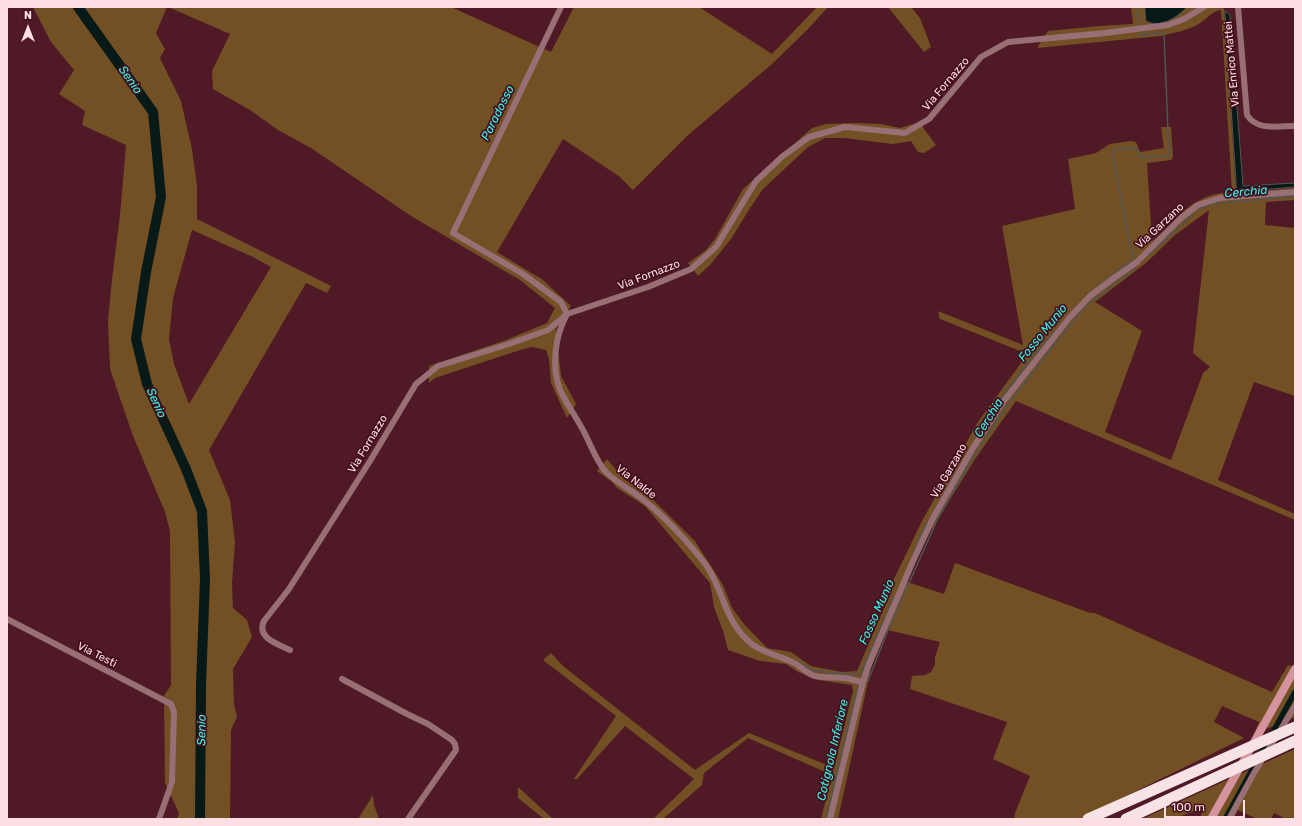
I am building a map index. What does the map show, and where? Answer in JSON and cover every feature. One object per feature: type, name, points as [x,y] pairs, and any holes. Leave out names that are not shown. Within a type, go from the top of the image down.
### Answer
[{"type":"highway","points":[[1088,819],[1291,723]]},
{"type":"highway","points":[[1126,819],[1295,741]]},
{"type":"main road","points":[[1211,819],[1295,669]]},
{"type":"street","points":[[561,7],[453,233],[523,274],[561,302],[567,314]]},
{"type":"street","name":"Via Fornazzo","points":[[290,650],[265,636],[261,626],[289,589],[416,384],[438,366],[548,330],[567,314],[648,287],[691,269],[716,247],[756,181],[783,156],[809,137],[845,127],[905,133],[929,119],[981,57],[1008,42],[1105,33],[1168,25],[1184,19],[1204,7]]},
{"type":"street","name":"Via Enrico Mattei","points":[[1238,7],[1247,115],[1250,120],[1260,126],[1295,126]]},
{"type":"street","name":"Via Garzano","points":[[830,819],[863,682],[872,657],[933,518],[973,448],[1003,402],[1070,317],[1090,296],[1137,262],[1181,218],[1198,205],[1220,198],[1295,192]]},
{"type":"street","name":"Via Nalde","points":[[567,314],[562,324],[555,356],[555,368],[558,382],[565,400],[577,419],[603,468],[608,474],[645,500],[694,551],[714,579],[732,620],[749,641],[761,650],[792,662],[815,676],[846,678],[863,682]]},
{"type":"street","name":"Via Testi","points":[[7,619],[171,704],[174,712],[172,782],[160,819]]},
{"type":"street","points":[[342,679],[428,724],[452,740],[455,744],[456,750],[408,819]]},
{"type":"street","points":[[1229,819],[1254,773],[1291,723],[1295,706]]},
{"type":"shaded area","points":[[33,7],[167,7],[156,33],[165,49],[160,58],[181,101],[192,149],[197,186],[197,219],[331,286],[327,293],[306,283],[209,450],[230,500],[235,542],[232,583],[233,608],[247,620],[252,637],[233,669],[234,704],[237,717],[231,730],[230,819],[177,819],[179,813],[165,783],[164,696],[171,685],[170,531],[165,512],[133,436],[110,369],[108,321],[126,145],[82,125],[85,111],[59,94],[74,70],[51,42]],"holes":[[[192,230],[253,257],[271,267],[189,404],[174,364],[169,339],[173,298]]]},
{"type":"shaded area","points":[[168,7],[451,7],[551,52],[574,7],[699,7],[772,54],[817,7],[828,7],[772,64],[687,136],[633,190],[620,177],[563,139],[497,252],[543,280],[571,306],[556,329],[561,376],[576,404],[567,418],[551,383],[549,359],[546,350],[532,347],[520,350],[435,378],[429,383],[429,366],[506,340],[547,323],[555,308],[520,280],[411,216],[311,148],[278,130],[250,110],[213,89],[212,71],[230,34]]},
{"type":"shaded area","points":[[888,7],[911,7],[920,18],[931,47],[924,52]]},
{"type":"shaded area","points":[[1131,7],[1222,7],[1224,9],[1236,193],[1295,188],[1295,200],[1266,202],[1265,225],[1295,228],[1295,396],[1254,382],[1218,480],[1295,514],[1295,520],[1016,401],[975,459],[928,535],[907,582],[944,594],[955,563],[1090,613],[1095,613],[1272,692],[1288,665],[1295,668],[1295,717],[1254,734],[1259,722],[1222,706],[1214,722],[1244,738],[1079,819],[1014,819],[1030,776],[993,759],[1007,722],[910,689],[912,676],[925,675],[931,672],[935,664],[935,657],[940,642],[887,630],[871,668],[838,819],[821,819],[832,775],[748,738],[704,773],[702,785],[663,819],[653,819],[694,779],[625,726],[577,779],[574,779],[616,716],[543,660],[551,653],[563,666],[695,770],[749,733],[834,768],[853,691],[852,685],[818,680],[798,672],[786,664],[760,661],[728,650],[714,607],[710,583],[645,506],[617,488],[612,482],[597,471],[607,459],[624,479],[645,492],[695,541],[723,585],[732,608],[744,624],[767,648],[791,652],[811,666],[842,672],[857,671],[894,585],[894,579],[923,519],[978,422],[1021,363],[1020,351],[940,319],[938,311],[1023,345],[1002,226],[1075,209],[1068,159],[1096,153],[1110,144],[1131,141],[1136,142],[1140,152],[1164,148],[1161,127],[1171,127],[1173,157],[1171,160],[1147,163],[1152,241],[1195,203],[1205,197],[1220,193],[1232,192],[1221,10],[1214,12],[1193,27],[1161,36],[1037,48],[1048,31],[1133,24]],"holes":[[[1209,210],[1193,353],[1210,367],[1203,373],[1171,460],[1105,432],[1142,331],[1095,302],[1147,262],[1175,235]]]},
{"type":"shaded area","points":[[1145,7],[1187,7],[1174,18],[1157,24],[1146,21]]},
{"type":"shaded area","points":[[1225,11],[1230,15],[1243,186],[1295,183],[1295,187],[1237,192]]},
{"type":"shaded area","points":[[919,122],[936,145],[924,153],[918,152],[911,141],[893,144],[844,138],[825,138],[808,147],[763,189],[731,239],[710,265],[698,276],[688,263],[705,251],[715,239],[743,189],[812,128],[826,124],[854,123],[881,124],[900,128]]},
{"type":"shaded area","points":[[1295,749],[1295,819],[1286,819],[1274,813],[1271,819],[1257,819],[1238,810],[1233,819],[1199,819],[1205,807],[1173,819],[1142,819]]},
{"type":"shaded area","points":[[518,787],[553,819],[544,819],[518,798]]},
{"type":"shaded area","points":[[373,795],[374,805],[379,819],[358,819]]},
{"type":"waterway","name":"Senio","points":[[78,7],[153,112],[161,197],[146,272],[136,339],[147,384],[186,469],[202,511],[205,579],[201,685],[200,819]]},
{"type":"waterway","name":"Fosso Munio","points":[[1138,7],[1139,27]]},
{"type":"waterway","name":"Fosso Munio","points":[[1091,292],[1133,259],[1112,152],[1115,149],[1136,148],[1140,157],[1169,156],[1164,32],[1140,35],[1140,31]]},
{"type":"waterway","name":"Cerchia","points":[[1199,209],[1212,204],[1295,196]]},
{"type":"waterway","name":"Cerchia","points":[[1146,257],[1193,214]]},
{"type":"waterway","name":"Cerchia","points":[[868,681],[888,630],[938,518],[975,454],[1006,407],[1085,306],[1136,267]]},
{"type":"waterway","name":"Fosso Munio","points":[[975,439],[991,412],[1026,365],[1077,306]]},
{"type":"waterway","name":"Fosso Munio","points":[[935,509],[956,472]]},
{"type":"waterway","name":"Fosso Munio","points":[[912,557],[929,519]]},
{"type":"waterway","name":"Fosso Munio","points":[[798,662],[813,671],[860,675],[894,597]]},
{"type":"waterway","name":"Cotignola Inferiore","points":[[826,819],[858,686]]},
{"type":"waterway","points":[[1225,819],[1295,692]]},
{"type":"water label","name":"Paradosso","points":[[498,113]]}]
